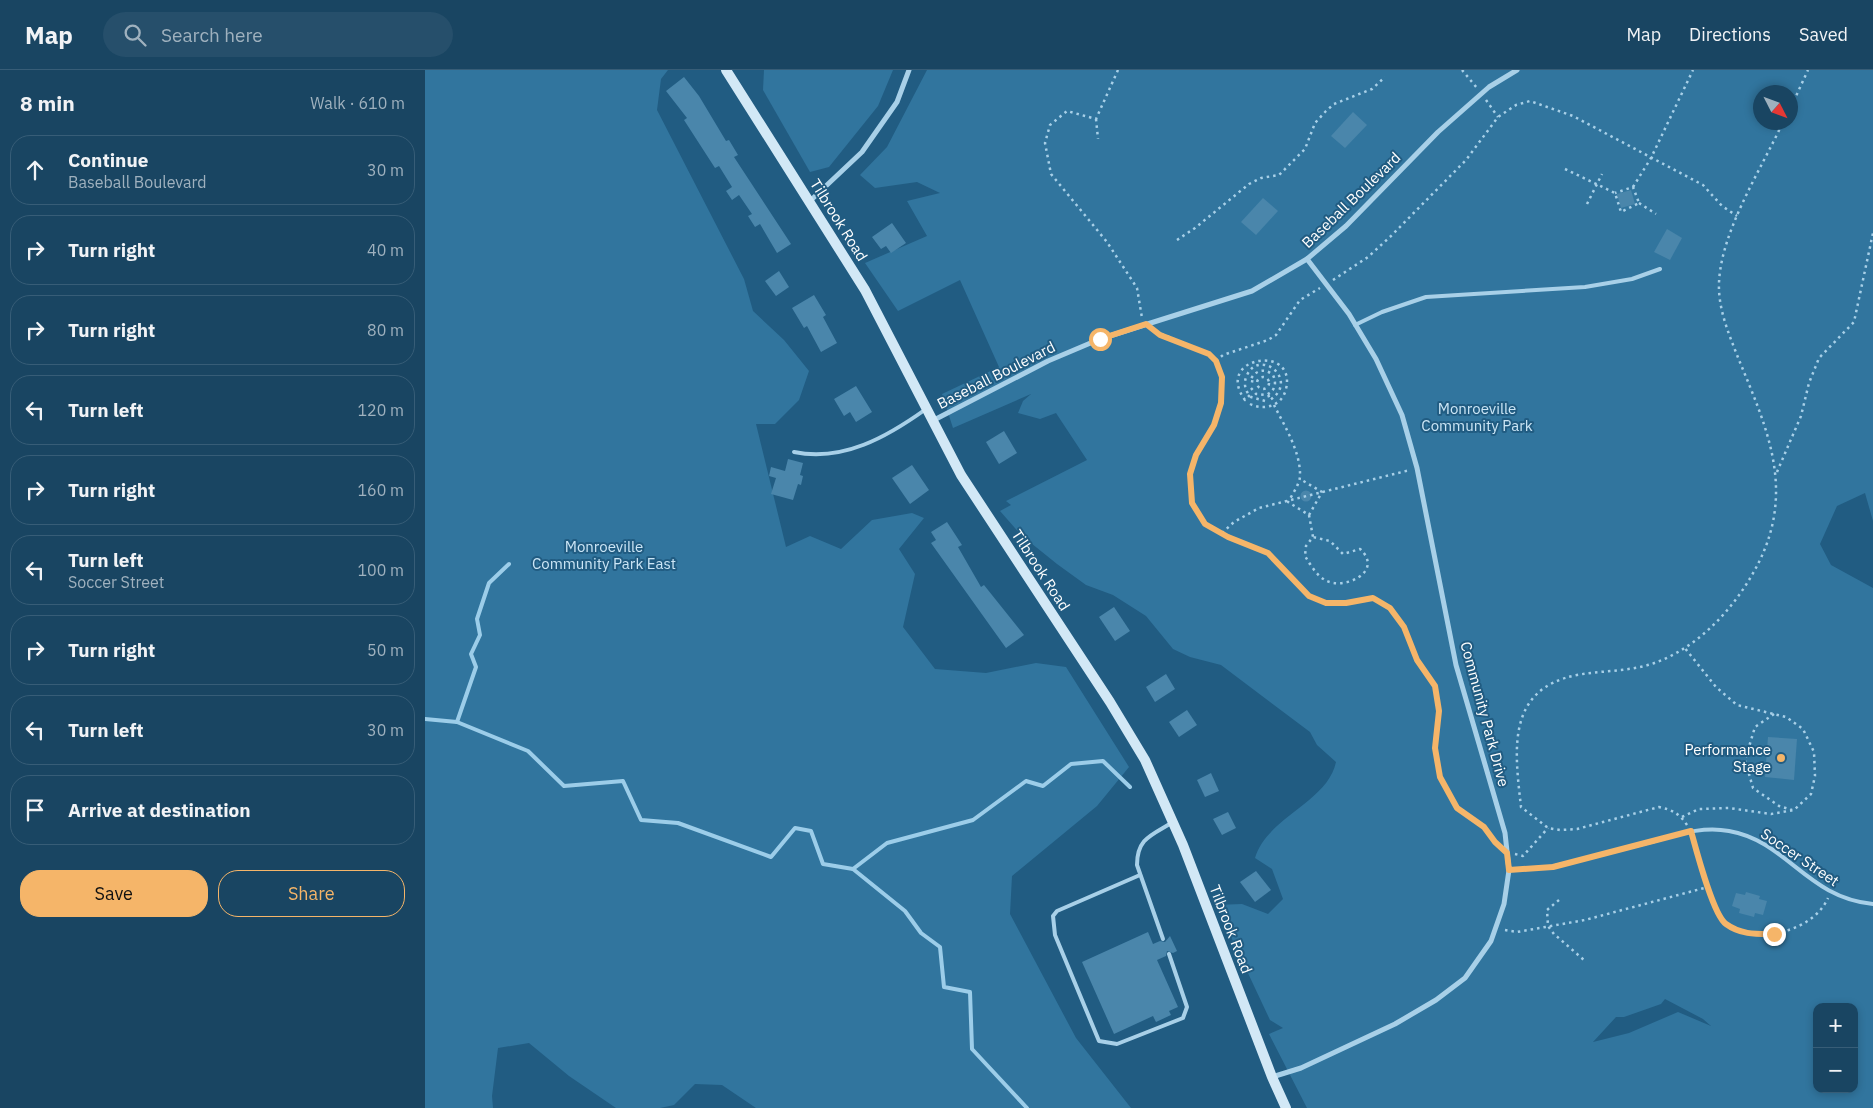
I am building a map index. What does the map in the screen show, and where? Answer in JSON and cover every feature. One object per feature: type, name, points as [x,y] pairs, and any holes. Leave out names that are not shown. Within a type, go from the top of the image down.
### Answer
[{"type":"street","name":"Tilbrook Road","points":[[726,70],[865,290],[928,408],[961,475],[1110,702],[1145,760],[1173,822],[1272,1077],[1286,1108]]},
{"type":"street","points":[[809,202],[862,152],[897,102],[909,70]]},
{"type":"street","name":"Baseball Boulevard","points":[[934,420],[1048,361],[1100,339],[1252,291],[1307,259],[1346,226],[1438,132],[1489,87],[1517,70]]},
{"type":"street","name":"Community Park Drive","points":[[1272,1077],[1301,1068],[1395,1024],[1436,1000],[1465,978],[1491,941],[1504,904],[1509,870],[1505,834],[1456,665],[1417,468],[1401,415],[1376,359],[1355,325],[1307,259]]},
{"type":"lane","points":[[1355,325],[1382,312],[1426,297],[1585,287],[1632,279],[1660,269]]},
{"type":"lane","points":[[793,452],[809,455],[843,453],[881,437],[928,408]]},
{"type":"lane","points":[[1163,939],[1137,865],[1137,853],[1144,840],[1173,822]]},
{"type":"lane","name":"Soccer Street","points":[[1509,870],[1553,867],[1691,831],[1711,829],[1749,836],[1764,843],[1809,879],[1830,892],[1845,899],[1873,904]]},
{"type":"lane","points":[[1141,875],[1057,910],[1053,916],[1053,924],[1067,963],[1099,1041],[1117,1044],[1183,1018],[1187,1007],[1169,954]]},
{"type":"path","points":[[1098,139],[1096,119],[1118,70]]},
{"type":"path","points":[[1565,168],[1615,193],[1633,187],[1651,158],[1693,70]]},
{"type":"path","points":[[1798,92],[1808,70]]},
{"type":"path","points":[[1177,240],[1195,228],[1249,184],[1261,178],[1279,175],[1305,149],[1315,123],[1326,111],[1334,104],[1372,89],[1385,77]]},
{"type":"path","points":[[1216,361],[1223,355],[1268,340],[1276,335],[1300,300],[1368,257],[1466,160],[1498,117],[1516,105],[1530,100],[1573,116],[1703,184],[1722,206],[1737,216]]},
{"type":"path","points":[[1096,119],[1067,111],[1050,125],[1045,143],[1051,174],[1107,242],[1137,288],[1140,316],[1146,324],[1160,335],[1209,354],[1216,361],[1222,377],[1221,403],[1214,425],[1196,455],[1190,474],[1192,503],[1205,524],[1268,553],[1309,596],[1326,603],[1346,603],[1373,598],[1390,608],[1404,627],[1417,660],[1435,686],[1439,711],[1435,748],[1440,777],[1457,808],[1484,827],[1495,842],[1507,853],[1523,856],[1548,828]]},
{"type":"path","points":[[1779,130],[1737,216],[1726,245],[1719,288],[1721,312],[1767,429],[1776,473],[1773,515],[1766,543],[1746,588],[1724,615],[1703,634],[1658,662],[1617,672],[1578,675],[1554,681],[1532,699],[1520,721],[1515,751],[1521,807],[1548,828],[1577,828],[1659,807],[1672,810],[1682,818],[1691,831],[1708,888],[1724,923],[1742,933],[1774,934],[1797,926],[1821,910],[1830,892]]},
{"type":"path","points":[[1587,204],[1602,174]]},
{"type":"path","points":[[1633,187],[1639,203],[1656,214]]},
{"type":"path","points":[[1615,193],[1621,212],[1639,203]]},
{"type":"path","points":[[1776,473],[1801,416],[1809,383],[1819,358],[1854,322],[1873,233]]},
{"type":"path","points":[[1249,404],[1263,408],[1274,405],[1285,393],[1287,379],[1281,367],[1269,360],[1256,360],[1244,368],[1238,380],[1241,394],[1245,400],[1250,395]]},
{"type":"path","points":[[1265,401],[1256,400],[1245,388],[1246,376],[1253,368],[1264,365],[1274,369],[1280,378],[1281,384],[1277,394],[1271,400],[1268,394]]},
{"type":"path","points":[[1257,382],[1262,389],[1266,389],[1269,383],[1263,376],[1257,382],[1250,382],[1252,377],[1265,370],[1273,375],[1275,385],[1268,394]]},
{"type":"path","points":[[1251,388],[1256,394],[1268,394]]},
{"type":"path","points":[[1274,405],[1291,440],[1300,479],[1288,502]]},
{"type":"path","points":[[1222,533],[1234,522],[1259,508],[1417,468]]},
{"type":"path","points":[[1300,479],[1322,492]]},
{"type":"path","points":[[1313,537],[1330,541],[1343,554],[1360,549],[1366,555],[1369,563],[1366,572],[1360,577],[1342,583],[1331,584],[1323,579],[1305,556],[1307,546],[1313,537],[1309,515],[1322,492]]},
{"type":"path","points":[[1288,502],[1309,515]]},
{"type":"path","points":[[1682,818],[1699,809],[1729,808],[1771,814],[1794,810],[1811,794],[1815,776],[1814,752],[1803,729],[1786,717],[1737,705],[1716,687],[1684,647]]},
{"type":"path","points":[[1774,714],[1755,727],[1745,760],[1747,771],[1753,788],[1779,806],[1794,810]]},
{"type":"path","points":[[1505,930],[1517,932],[1585,920],[1708,888]]},
{"type":"path","points":[[1559,900],[1547,910],[1548,926],[1554,934],[1584,960]]},
{"type":"green space","name":"Monroeville Community Park East","points":[[425,70],[668,70],[661,79],[657,110],[744,279],[753,311],[784,340],[809,371],[799,400],[775,424],[756,424],[786,547],[810,536],[841,549],[872,520],[912,513],[924,518],[899,549],[915,574],[903,627],[935,669],[986,673],[1036,663],[1066,667],[1129,767],[1097,806],[1012,876],[1010,914],[1076,1038],[1131,1108],[756,1108],[722,1085],[695,1084],[674,1105],[660,1108],[616,1108],[569,1076],[529,1043],[498,1048],[492,1096],[493,1108],[425,1108]]},
{"type":"green space","points":[[764,70],[893,70],[878,106],[829,167],[810,172],[763,90]]},
{"type":"green space","name":"Monroeville Community Park","points":[[927,70],[1873,70],[1873,521],[1865,493],[1837,506],[1820,544],[1831,565],[1873,588],[1873,1108],[1307,1108],[1269,1034],[1283,1028],[1270,1020],[1216,905],[1242,904],[1268,914],[1283,899],[1272,869],[1255,858],[1262,844],[1272,831],[1322,788],[1331,776],[1336,762],[1317,745],[1310,732],[1221,665],[1190,657],[1173,649],[1146,616],[1113,595],[1086,585],[1021,535],[1000,511],[1011,505],[1006,501],[1087,460],[1056,413],[1040,419],[1018,413],[1023,401],[1031,394],[953,428],[942,394],[999,367],[960,280],[898,311],[865,263],[927,236],[907,201],[940,193],[917,182],[875,188],[860,175],[887,147]],"holes":[[[1665,999],[1703,1019],[1711,1026],[1678,1012],[1629,1033],[1593,1042],[1616,1017],[1624,1017],[1661,1004]]]},
{"type":"building","points":[[684,77],[699,96],[726,141],[729,140],[738,155],[734,157],[791,244],[777,253],[760,224],[755,227],[748,216],[752,214],[739,195],[732,200],[726,191],[732,187],[719,166],[715,168],[684,120],[687,118],[666,91]]},
{"type":"building","points":[[1353,112],[1367,125],[1345,148],[1331,136]]},
{"type":"building","points":[[1631,190],[1635,204],[1621,208],[1617,194]]},
{"type":"building","points":[[1263,198],[1278,211],[1256,235],[1241,222]]},
{"type":"building","points":[[892,223],[906,243],[891,253],[886,246],[881,249],[872,237]]},
{"type":"building","points":[[1667,229],[1682,238],[1670,260],[1654,252]]},
{"type":"building","points":[[779,271],[789,287],[776,296],[765,281]]},
{"type":"building","points":[[814,295],[826,315],[823,317],[837,343],[821,352],[807,326],[804,328],[792,308]]},
{"type":"building","points":[[856,386],[872,412],[856,422],[850,412],[844,416],[834,399]]},
{"type":"building","points":[[1004,431],[1017,453],[999,464],[986,442]]},
{"type":"building","points":[[788,459],[803,463],[800,475],[803,476],[801,485],[798,484],[793,500],[771,494],[776,478],[769,476],[771,467],[785,471]]},
{"type":"building","points":[[912,465],[929,490],[910,504],[892,478]]},
{"type":"building","points":[[1306,490],[1312,496],[1306,502],[1300,496]]},
{"type":"building","points":[[947,522],[962,545],[958,547],[981,587],[984,585],[1024,635],[1006,648],[931,543],[936,540],[931,532]]},
{"type":"building","points":[[1114,607],[1130,631],[1115,641],[1099,617]]},
{"type":"building","points":[[1166,674],[1175,689],[1155,702],[1146,687]]},
{"type":"building","points":[[1187,710],[1197,725],[1179,737],[1169,722]]},
{"type":"building","name":"Performance Stage","points":[[1768,737],[1797,739],[1794,780],[1765,777]]},
{"type":"building","points":[[1211,773],[1219,791],[1205,797],[1197,780]]},
{"type":"building","points":[[1228,812],[1236,828],[1222,835],[1213,819]]},
{"type":"building","points":[[1256,871],[1271,890],[1255,902],[1240,882]]},
{"type":"building","points":[[1746,892],[1760,896],[1759,899],[1767,901],[1763,915],[1755,913],[1754,917],[1739,913],[1740,909],[1732,906],[1736,893],[1745,895]]},
{"type":"building","points":[[1148,932],[1153,944],[1160,941],[1165,942],[1170,936],[1177,951],[1173,953],[1167,951],[1166,956],[1157,960],[1178,1007],[1169,1011],[1171,1015],[1156,1022],[1153,1016],[1114,1034],[1082,962]]},
{"type":"waterway","points":[[457,722],[476,667],[471,654],[480,635],[477,619],[489,583],[509,564]]},
{"type":"waterway","points":[[425,719],[457,722],[528,751],[564,786],[623,781],[641,820],[678,823],[771,857],[795,828],[811,831],[823,864],[853,869],[905,911],[921,933],[940,947],[944,987],[970,992],[972,1049],[1027,1108]]},
{"type":"waterway","points":[[853,869],[887,843],[973,820],[1026,781],[1043,786],[1071,764],[1103,761],[1130,787]]},
{"type":"place","name":"Performance Stage","points":[[1781,758]]},
{"type":"route","points":[[1100,339],[1146,324],[1160,335],[1195,347],[1209,354],[1216,361],[1222,377],[1221,403],[1214,425],[1196,455],[1190,474],[1192,503],[1205,524],[1228,537],[1268,553],[1309,596],[1326,603],[1346,603],[1373,598],[1390,608],[1404,627],[1417,660],[1435,686],[1439,711],[1435,748],[1440,777],[1457,808],[1484,827],[1495,842],[1507,853],[1509,870],[1553,867],[1691,831],[1708,888],[1724,923],[1742,933],[1774,934]]}]
